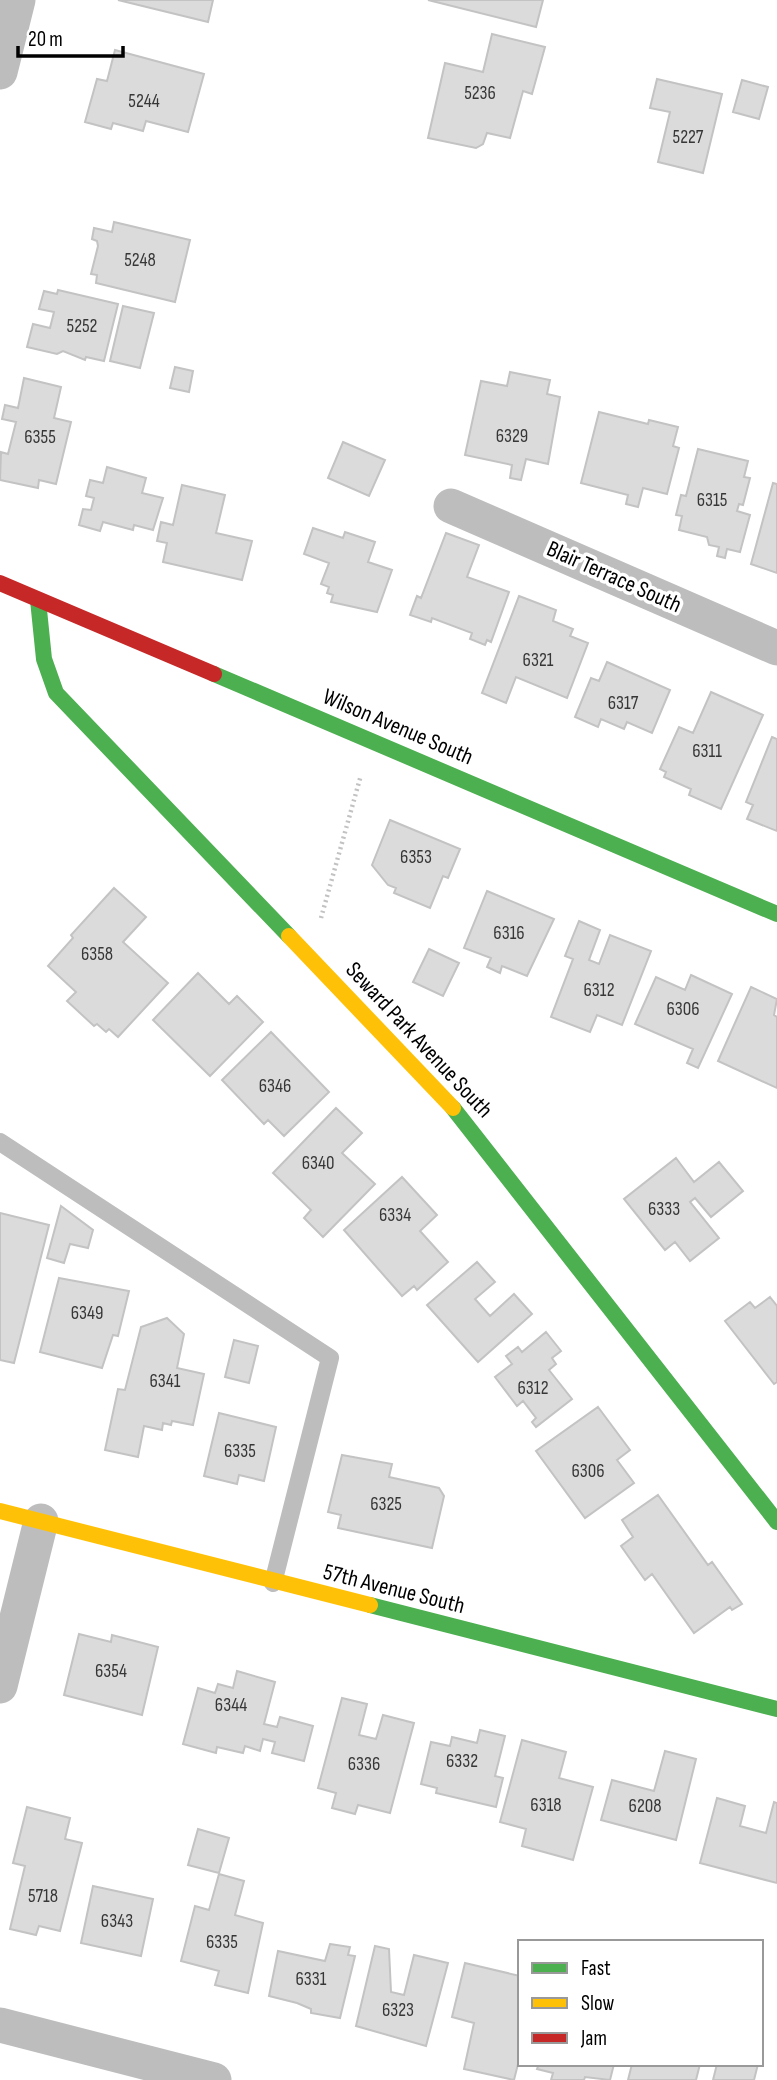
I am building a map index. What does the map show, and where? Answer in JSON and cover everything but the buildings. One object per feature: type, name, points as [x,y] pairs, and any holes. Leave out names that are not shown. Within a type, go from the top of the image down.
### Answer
[{"type":"street","points":[[0,72],[18,0]]},
{"type":"street","name":"Blair Terrace South","points":[[451,506],[777,648]]},
{"type":"street","name":"Wilson Avenue South","points":[[0,583],[777,914]]},
{"type":"street","name":"Seward Park Avenue South","points":[[38,600],[38,644],[56,694],[467,1122],[777,1522]]},
{"type":"street","name":"57th Avenue South","points":[[0,1511],[273,1583],[777,1709]]},
{"type":"street","points":[[0,1686],[41,1521]]},
{"type":"street","points":[[0,2025],[215,2080]]},
{"type":"lane","points":[[0,1142],[330,1358],[273,1583]]},
{"type":"path","points":[[310,958],[370,740]]},
{"type":"traffic: fast","points":[[38,600],[44,659],[56,693],[289,936]]},
{"type":"traffic: fast","points":[[214,674],[777,914]]},
{"type":"traffic: fast","points":[[453,1108],[777,1522]]},
{"type":"traffic: fast","points":[[370,1605],[777,1709]]},
{"type":"traffic: slow","points":[[289,936],[453,1108]]},
{"type":"traffic: slow","points":[[0,1511],[370,1605]]},
{"type":"traffic: jam","points":[[0,583],[214,674]]}]
